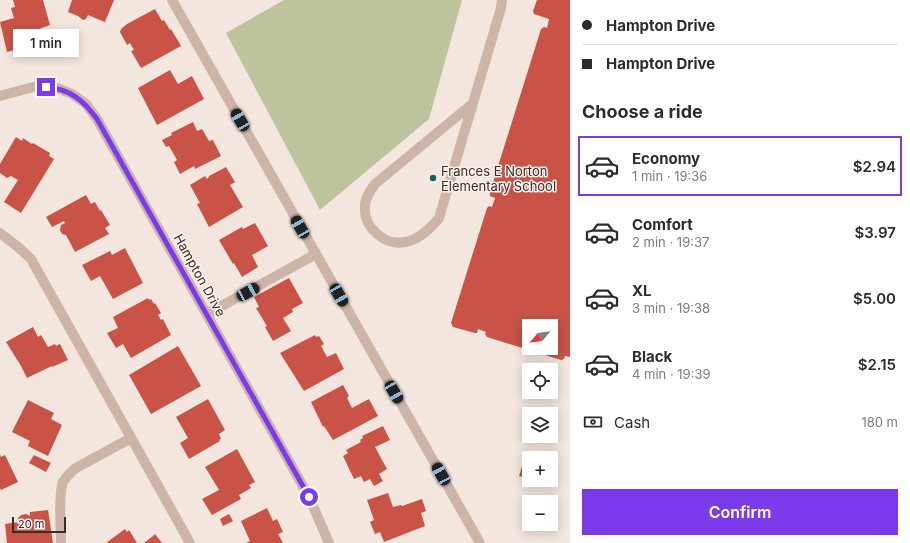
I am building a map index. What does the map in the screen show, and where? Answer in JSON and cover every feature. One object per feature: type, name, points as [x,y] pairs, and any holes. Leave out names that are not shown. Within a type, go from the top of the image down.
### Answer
[{"type":"street","points":[[172,0],[480,543]]},
{"type":"street","points":[[472,104],[375,184],[371,189],[365,206],[366,217],[372,230],[380,237],[392,243],[405,242],[418,237],[429,230],[439,218],[501,8],[502,0]]},
{"type":"street","name":"Hampton Drive","points":[[0,96],[38,86],[55,87],[72,94],[86,104],[97,119],[309,497],[329,543]]},
{"type":"street","points":[[0,233],[18,246],[30,259],[190,543]]},
{"type":"street","points":[[207,314],[316,254]]},
{"type":"street","points":[[61,543],[60,500],[63,483],[68,475],[76,468],[131,438]]},
{"type":"green space","points":[[284,0],[462,0],[429,119],[320,210],[226,33]]},
{"type":"building","points":[[13,0],[43,0],[50,25],[39,29],[40,32],[22,36],[25,47],[7,52],[0,22],[14,18],[11,8],[15,7]]},
{"type":"building","points":[[72,0],[114,0],[105,22],[88,15],[86,19],[83,20],[68,12]]},
{"type":"building","points":[[537,0],[570,0],[570,357],[565,356],[564,359],[561,360],[545,355],[558,355],[558,319],[522,319],[522,348],[487,337],[485,334],[486,332],[478,329],[477,333],[475,333],[453,327],[451,323],[487,208],[489,206],[492,207],[495,198],[490,196],[490,192],[541,29],[544,27],[547,28],[549,19],[534,14],[533,11]]},
{"type":"building","points":[[155,9],[162,21],[164,20],[170,30],[171,29],[181,46],[141,68],[131,51],[134,50],[130,43],[127,45],[120,32],[121,29],[127,24]]},
{"type":"building","points":[[170,70],[178,84],[192,76],[204,99],[157,125],[138,88]]},
{"type":"building","points":[[193,122],[197,131],[202,129],[209,141],[213,140],[221,156],[195,169],[194,166],[180,174],[174,162],[177,160],[169,146],[166,147],[162,140],[172,135],[171,133]]},
{"type":"building","points":[[16,137],[22,141],[23,138],[32,144],[33,143],[50,153],[49,156],[54,159],[21,213],[4,202],[18,180],[11,176],[7,178],[0,173],[0,164]]},
{"type":"building","points":[[226,167],[235,182],[230,185],[243,207],[209,227],[197,204],[200,203],[190,185],[205,176],[207,179],[209,176]]},
{"type":"building","points":[[86,195],[91,204],[95,202],[110,225],[105,228],[109,234],[75,252],[66,235],[62,234],[60,230],[61,225],[65,223],[64,221],[52,227],[46,217]]},
{"type":"building","points":[[255,223],[268,246],[252,255],[258,267],[242,277],[219,240],[242,227],[243,229]]},
{"type":"building","points":[[125,248],[143,283],[113,299],[100,276],[91,281],[82,265],[110,251],[112,255]]},
{"type":"building","points":[[289,278],[303,303],[292,309],[293,312],[283,318],[291,331],[273,341],[265,327],[267,326],[256,308],[259,307],[254,297]]},
{"type":"building","points":[[148,298],[149,300],[151,299],[154,304],[155,303],[161,313],[158,315],[161,320],[163,319],[171,335],[131,358],[123,344],[116,348],[107,333],[118,328],[113,317]]},
{"type":"building","points":[[33,327],[38,337],[41,335],[48,347],[55,344],[56,346],[60,344],[68,360],[27,378],[6,342]]},
{"type":"building","points":[[315,335],[316,337],[319,336],[324,344],[321,346],[327,357],[336,353],[344,369],[304,391],[280,353]]},
{"type":"building","points":[[178,346],[201,386],[151,414],[129,375]]},
{"type":"building","points":[[343,385],[349,396],[347,398],[352,408],[369,399],[378,416],[333,440],[324,426],[323,427],[311,402]]},
{"type":"building","points":[[208,399],[225,430],[219,434],[221,439],[219,440],[220,441],[189,459],[180,443],[188,438],[176,417]]},
{"type":"building","points":[[28,400],[54,413],[51,419],[62,425],[48,456],[28,446],[30,441],[12,432]]},
{"type":"building","points":[[383,426],[390,440],[375,447],[387,469],[379,474],[383,481],[374,486],[370,479],[364,482],[361,476],[354,479],[343,456],[348,453],[346,450],[361,442],[360,440],[363,438],[362,436]]},
{"type":"building","points":[[237,449],[255,482],[249,485],[251,488],[239,495],[241,499],[212,515],[202,499],[219,490],[205,467]]},
{"type":"building","points":[[0,454],[1,457],[5,455],[18,482],[1,490],[0,488]]},
{"type":"building","points":[[34,455],[51,463],[46,472],[29,463]]},
{"type":"building","points":[[522,466],[522,477],[519,476]]},
{"type":"building","points":[[388,493],[393,507],[402,506],[422,499],[426,511],[421,513],[425,526],[384,542],[380,532],[375,534],[370,522],[374,520],[367,500]]},
{"type":"building","points":[[267,508],[273,521],[277,519],[283,532],[278,534],[283,543],[246,543],[250,541],[241,521]]},
{"type":"building","points":[[48,510],[53,543],[7,543],[5,524],[19,522],[18,518],[21,515],[26,514],[30,516],[30,512]]},
{"type":"building","points":[[229,514],[233,521],[223,526],[220,519]]},
{"type":"building","points":[[125,529],[127,532],[129,530],[137,543],[106,543]]},
{"type":"building","points":[[155,534],[162,543],[144,543],[153,536]]},
{"type":"place","name":"Frances E Norton Elementary School","points":[[433,178]]},
{"type":"route","points":[[46,87],[55,87],[72,94],[86,104],[97,119],[309,497]]}]
